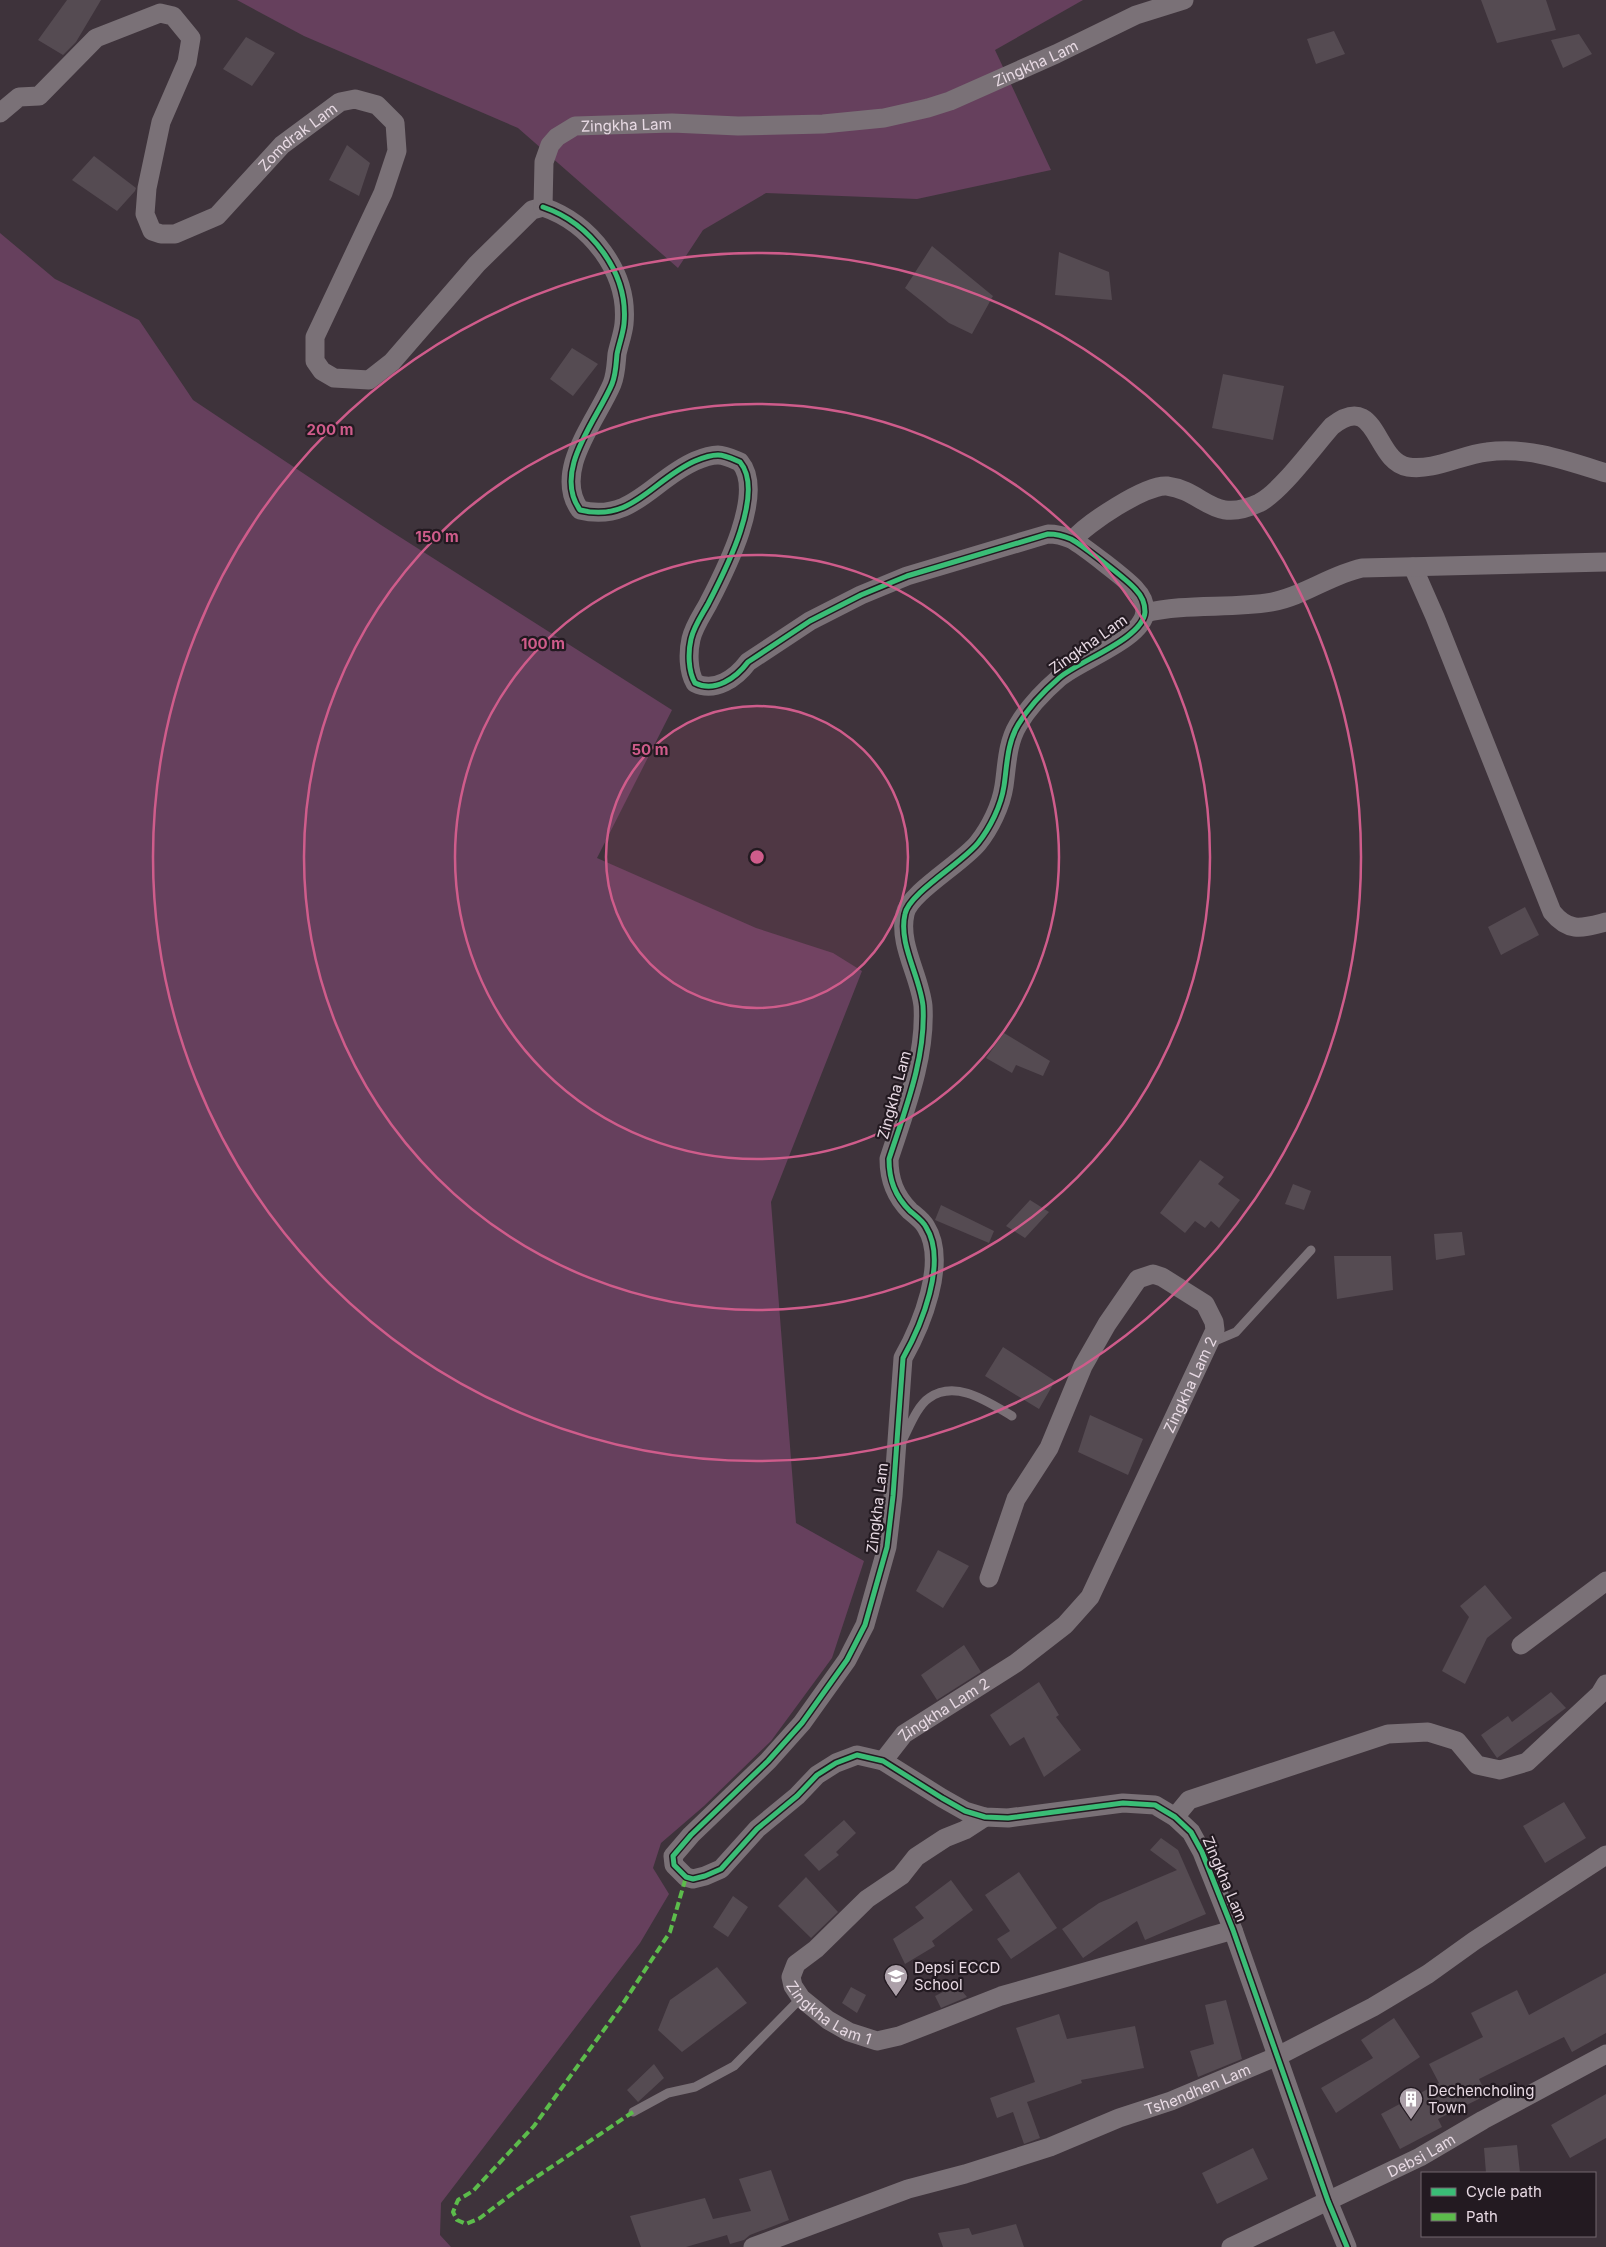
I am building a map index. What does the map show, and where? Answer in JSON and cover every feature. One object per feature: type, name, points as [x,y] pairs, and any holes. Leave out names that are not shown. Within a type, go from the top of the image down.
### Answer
[{"type":"street","name":"Zingkha Lam","points":[[1184,0],[1136,15],[1056,54],[950,100],[928,108],[884,118],[823,124],[738,126],[672,123],[575,126],[557,137],[550,145],[544,162],[543,207],[556,211],[594,240],[610,260],[620,282],[623,304],[624,323],[612,384],[580,445],[574,461],[572,498],[580,510],[596,514],[619,510],[646,494],[682,467],[706,457],[717,455],[740,462],[748,475],[749,492],[747,504],[730,559],[691,638],[689,663],[695,683],[702,687],[714,687],[732,678],[742,671],[748,662],[810,621],[862,595],[907,576],[1035,536],[1048,534],[1073,540],[1136,589],[1144,602],[1145,614],[1133,630],[1106,650],[1060,677],[1035,702],[1013,734],[1004,789],[997,809],[985,833],[960,862],[917,895],[906,907],[904,927],[920,991],[923,1019],[915,1076],[889,1159],[889,1170],[895,1191],[904,1205],[925,1225],[935,1248],[934,1273],[928,1296],[911,1343],[903,1358],[894,1496],[887,1547],[865,1625],[847,1660],[802,1723],[774,1755],[691,1834],[673,1856],[674,1865],[686,1877],[693,1879],[721,1869],[757,1829],[797,1796],[817,1775],[836,1763],[857,1755],[883,1760],[965,1811],[984,1817],[1008,1818],[1123,1803],[1155,1805],[1175,1817],[1191,1832],[1202,1852],[1233,1930],[1328,2201],[1347,2247]]},
{"type":"street","name":"Zomdrak Lam","points":[[0,113],[19,96],[39,96],[96,38],[160,13],[173,16],[191,38],[187,62],[161,122],[147,188],[145,214],[152,231],[175,234],[217,216],[282,145],[340,102],[354,99],[377,104],[395,123],[397,151],[383,192],[314,337],[314,361],[322,371],[334,378],[368,380],[392,362],[477,264],[532,210],[543,207]]},
{"type":"street","points":[[1073,540],[1091,524],[1152,487],[1165,486],[1176,488],[1220,510],[1239,509],[1258,503],[1276,491],[1332,426],[1343,418],[1352,415],[1360,416],[1368,422],[1393,460],[1407,467],[1432,466],[1468,455],[1502,450],[1525,451],[1606,473]]},
{"type":"street","points":[[1145,614],[1184,606],[1242,606],[1274,602],[1297,595],[1344,572],[1362,568],[1606,562]]},
{"type":"street","points":[[1413,567],[1435,617],[1552,912],[1560,922],[1572,928],[1587,927],[1606,922]]},
{"type":"street","name":"Zingkha Lam 2","points":[[883,1760],[904,1734],[1016,1662],[1064,1625],[1090,1597],[1210,1343],[1215,1330],[1214,1322],[1205,1304],[1162,1277],[1153,1274],[1138,1279],[1107,1324],[1083,1366],[1049,1448],[1016,1499],[989,1578]]},
{"type":"street","points":[[1521,1646],[1606,1581]]},
{"type":"street","points":[[1175,1817],[1189,1800],[1388,1734],[1428,1732],[1457,1742],[1478,1765],[1500,1770],[1527,1762],[1600,1694],[1606,1684]]},
{"type":"street","name":"Zingkha Lam 1","points":[[984,1817],[964,1830],[945,1838],[916,1857],[901,1876],[867,1899],[816,1949],[796,1964],[791,1977],[793,1986],[802,1998],[828,2020],[849,2032],[877,2041],[899,2036],[1001,1996],[1233,1930]]},
{"type":"street","name":"Tshendhen Lam","points":[[753,2247],[908,2189],[965,2174],[1050,2147],[1278,2056],[1373,2007],[1428,1974],[1474,1941],[1606,1855]]},
{"type":"street","name":"Debsi Lam","points":[[1231,2247],[1420,2157],[1482,2120],[1606,2054]]},
{"type":"lane","points":[[1210,1343],[1236,1332],[1310,1250]]},
{"type":"lane","points":[[896,1452],[928,1398],[945,1390],[964,1392],[979,1397],[1012,1416]]},
{"type":"lane","points":[[633,2112],[668,2093],[695,2087],[734,2066],[802,1998]]},
{"type":"shaded area","points":[[237,0],[1083,0],[995,50],[1051,170],[917,199],[766,193],[703,230],[678,268],[518,128],[304,36]]},
{"type":"shaded area","points":[[0,233],[55,279],[139,320],[193,400],[381,525],[672,710],[597,858],[756,928],[833,953],[862,971],[771,1202],[796,1523],[864,1561],[832,1658],[771,1741],[704,1806],[661,1843],[653,1868],[669,1894],[640,1943],[441,2203],[440,2235],[451,2247],[0,2247]]},
{"type":"building","points":[[67,0],[101,0],[76,42],[63,55],[38,40]]},
{"type":"building","points":[[1481,0],[1546,0],[1556,30],[1497,43]]},
{"type":"building","points":[[1334,31],[1345,54],[1316,64],[1307,39]]},
{"type":"building","points":[[1579,34],[1592,54],[1563,68],[1551,40]]},
{"type":"building","points":[[246,37],[275,53],[252,86],[223,69]]},
{"type":"building","points":[[347,145],[370,163],[359,196],[329,180]]},
{"type":"building","points":[[94,156],[136,188],[117,211],[72,180]]},
{"type":"building","points":[[932,246],[993,296],[972,334],[949,323],[905,288]]},
{"type":"building","points":[[1059,252],[1109,272],[1112,300],[1055,295]]},
{"type":"building","points":[[572,348],[598,364],[573,396],[550,379]]},
{"type":"building","points":[[1223,374],[1284,386],[1273,440],[1212,428]]},
{"type":"building","points":[[1525,907],[1539,935],[1501,955],[1488,927]]},
{"type":"building","points":[[1004,1033],[1050,1061],[1043,1076],[1016,1065],[1012,1073],[986,1058]]},
{"type":"building","points":[[1200,1160],[1224,1177],[1218,1184],[1240,1200],[1219,1228],[1211,1221],[1205,1228],[1195,1221],[1185,1233],[1160,1213]]},
{"type":"building","points":[[1293,1184],[1311,1191],[1304,1210],[1285,1204]]},
{"type":"building","points":[[1030,1200],[1049,1212],[1025,1238],[1006,1226]]},
{"type":"building","points":[[941,1205],[994,1231],[989,1243],[935,1220]]},
{"type":"building","points":[[1462,1232],[1465,1255],[1436,1260],[1434,1234]]},
{"type":"building","points":[[1334,1256],[1391,1256],[1393,1290],[1337,1299]]},
{"type":"building","points":[[1003,1347],[1055,1381],[1039,1409],[985,1376]]},
{"type":"building","points":[[1090,1415],[1143,1439],[1128,1475],[1078,1452]]},
{"type":"building","points":[[938,1550],[969,1566],[943,1608],[916,1591]]},
{"type":"building","points":[[1485,1585],[1512,1618],[1487,1638],[1465,1684],[1442,1671],[1469,1617],[1460,1606]]},
{"type":"building","points":[[964,1645],[981,1672],[937,1700],[921,1675]]},
{"type":"building","points":[[1039,1682],[1059,1715],[1056,1717],[1081,1750],[1044,1777],[1024,1737],[1010,1746],[990,1715]]},
{"type":"building","points":[[1551,1692],[1566,1708],[1497,1758],[1481,1735],[1508,1716],[1512,1722]]},
{"type":"building","points":[[1564,1802],[1586,1838],[1545,1863],[1523,1826]]},
{"type":"building","points":[[844,1820],[856,1833],[836,1852],[839,1855],[819,1871],[804,1855]]},
{"type":"building","points":[[1161,1838],[1178,1850],[1206,1914],[1145,1940],[1137,1921],[1083,1958],[1062,1929],[1099,1903],[1177,1870],[1150,1850]]},
{"type":"building","points":[[1019,1872],[1057,1928],[1011,1959],[997,1939],[1010,1931],[985,1895]]},
{"type":"building","points":[[806,1877],[838,1912],[811,1938],[778,1906]]},
{"type":"building","points":[[951,1880],[973,1910],[932,1941],[935,1946],[905,1964],[893,1939],[924,1918],[915,1907]]},
{"type":"building","points":[[733,1896],[748,1907],[728,1937],[713,1927]]},
{"type":"building","points":[[717,1967],[747,2003],[682,2052],[658,2030],[670,2000]]},
{"type":"building","points":[[1606,1973],[1606,2033],[1572,2052],[1564,2037],[1479,2079],[1487,2095],[1438,2119],[1442,2127],[1400,2149],[1381,2114],[1439,2083],[1429,2064],[1483,2037],[1471,2013],[1517,1990],[1529,2015]]},
{"type":"building","points":[[952,1979],[967,1997],[941,2008],[935,1996],[943,1992],[939,1986]]},
{"type":"building","points":[[851,1987],[866,1995],[857,2013],[842,2003]]},
{"type":"building","points":[[1226,2000],[1242,2059],[1198,2077],[1190,2051],[1214,2044],[1205,2005]]},
{"type":"building","points":[[1059,2014],[1067,2039],[1135,2026],[1144,2068],[1081,2080],[1082,2083],[1027,2102],[1040,2138],[1024,2144],[1013,2112],[997,2118],[990,2098],[1035,2082],[1016,2028]]},
{"type":"building","points":[[1394,2018],[1420,2057],[1336,2113],[1321,2088],[1373,2058],[1361,2040]]},
{"type":"building","points":[[654,2064],[664,2078],[638,2102],[627,2090]]},
{"type":"building","points":[[1606,2094],[1606,2138],[1570,2158],[1551,2125]]},
{"type":"building","points":[[1517,2145],[1520,2172],[1486,2172],[1484,2148]]},
{"type":"building","points":[[1253,2148],[1268,2179],[1217,2204],[1202,2173]]},
{"type":"building","points":[[771,2170],[789,2220],[750,2235],[744,2240],[730,2244],[727,2235],[686,2247],[641,2247],[630,2216],[705,2198],[713,2219],[751,2211],[739,2179]]},
{"type":"building","points":[[1016,2224],[1024,2247],[943,2247],[938,2233],[969,2228],[972,2235]]},
{"type":"marked path","points":[[633,2112],[517,2190],[480,2218],[466,2224],[457,2220],[453,2212],[458,2200],[473,2191],[534,2126],[622,2005],[670,1932],[686,1877]]},
{"type":"cycle path","points":[[543,207],[560,214],[591,237],[613,268],[620,286],[624,305],[624,324],[613,380],[588,429],[574,462],[571,479],[573,495],[580,510],[598,512],[614,510],[628,505],[641,498],[680,469],[709,456],[729,457],[740,462],[747,476],[746,512],[740,533],[723,573],[692,634],[689,661],[695,683],[710,686],[724,682],[748,662],[810,621],[861,595],[907,576],[1048,534],[1060,535],[1071,539],[1105,563],[1132,585],[1143,600],[1145,609],[1142,622],[1133,631],[1108,649],[1068,671],[1031,706],[1014,732],[1008,755],[1003,794],[987,831],[970,851],[916,897],[905,914],[904,937],[921,995],[923,1025],[918,1064],[908,1103],[889,1159],[889,1167],[892,1181],[900,1200],[926,1227],[932,1241],[934,1258],[933,1275],[924,1312],[903,1358],[893,1496],[887,1547],[865,1625],[847,1660],[802,1723],[768,1761],[691,1835],[673,1856],[674,1865],[686,1877],[693,1879],[721,1869],[757,1829],[797,1796],[817,1775],[836,1763],[857,1755],[883,1761],[965,1811],[985,1817],[1008,1818],[1123,1803],[1155,1805],[1175,1817],[1191,1832],[1202,1852],[1233,1930],[1328,2201],[1347,2247]]},
{"type":"place","name":"Depsi ECCD School","points":[[896,1997]]},
{"type":"place","name":"Dechencholing Town","points":[[1411,2120]]}]
